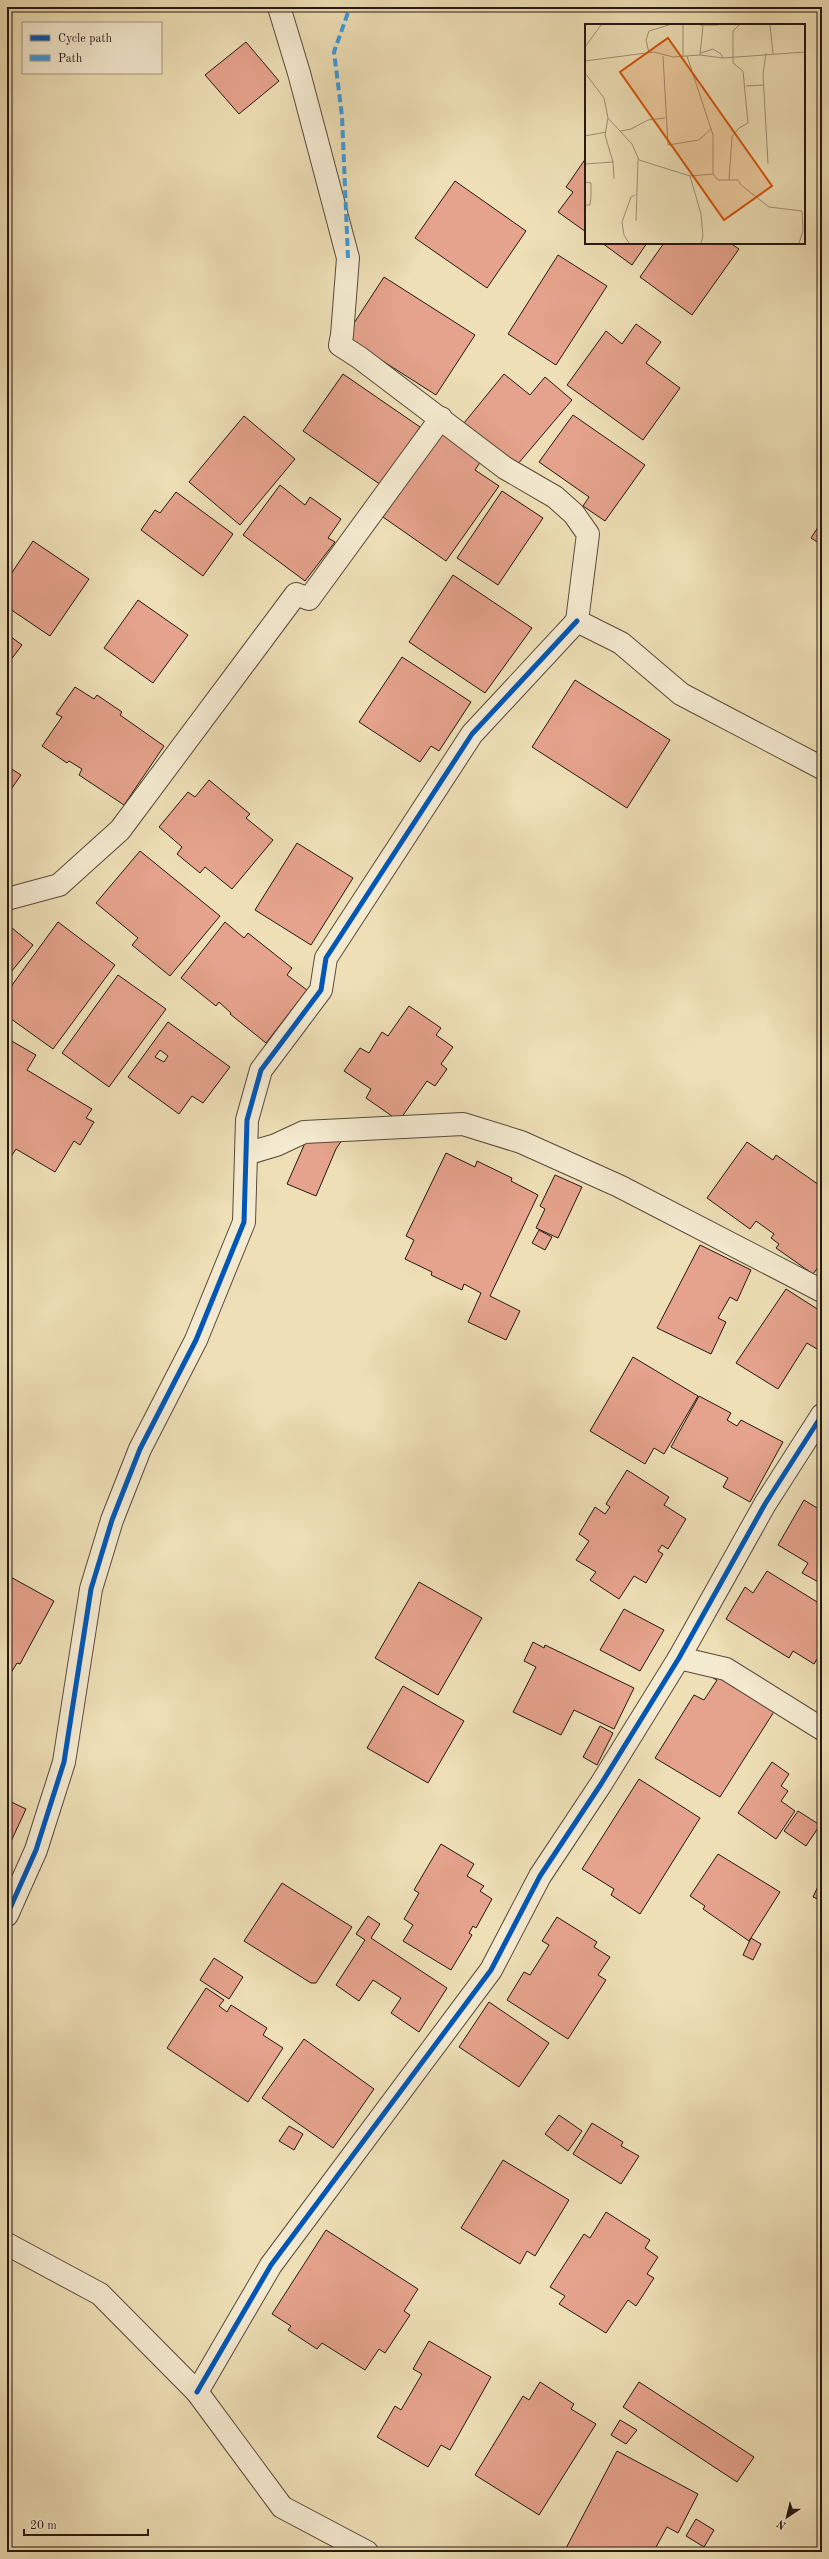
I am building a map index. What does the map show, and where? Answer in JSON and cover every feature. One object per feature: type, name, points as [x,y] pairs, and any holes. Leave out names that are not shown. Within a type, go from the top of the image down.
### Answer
[{"type":"street","points":[[7,1915],[36,1850],[64,1762],[91,1589],[112,1520],[140,1449],[196,1340],[244,1222],[247,1120],[261,1070],[321,990],[326,958],[472,734],[577,621],[588,534],[574,514],[555,497],[505,468],[441,418],[340,345],[348,258],[300,73],[279,7]]},
{"type":"street","points":[[7,899],[59,885],[120,830],[296,594],[309,599],[441,418]]},
{"type":"street","points":[[577,621],[621,643],[681,694],[822,768]]},
{"type":"street","points":[[246,1154],[276,1145],[304,1132],[463,1124],[521,1142],[619,1186],[822,1291]]},
{"type":"street","points":[[197,2392],[271,2265],[491,1970],[540,1876],[601,1784],[679,1658],[765,1504],[822,1415]]},
{"type":"street","points":[[679,1658],[726,1669],[822,1729]]},
{"type":"street","points":[[7,2244],[100,2294],[197,2392],[282,2507],[344,2546],[367,2552]]},
{"type":"building","points":[[246,42],[279,81],[239,114],[205,75]]},
{"type":"building","points":[[585,159],[585,231],[558,212],[573,192],[566,187]]},
{"type":"building","points":[[455,181],[526,231],[487,288],[415,238]]},
{"type":"building","points":[[603,244],[646,244],[632,265]]},
{"type":"building","points":[[663,244],[732,244],[739,249],[692,315],[640,277]]},
{"type":"building","points":[[558,255],[607,286],[556,365],[508,334]]},
{"type":"building","points":[[384,277],[475,335],[436,395],[345,337]]},
{"type":"building","points":[[636,324],[661,342],[646,363],[680,388],[643,440],[567,385],[606,331],[622,344]]},
{"type":"building","points":[[343,374],[420,427],[381,485],[303,431]]},
{"type":"building","points":[[504,374],[530,395],[545,377],[572,400],[517,465],[464,423]]},
{"type":"building","points":[[573,415],[645,465],[605,521],[583,506],[589,497],[539,462]]},
{"type":"building","points":[[244,416],[295,459],[240,525],[189,482]]},
{"type":"building","points":[[442,433],[481,461],[475,470],[499,486],[446,561],[383,517]]},
{"type":"building","points":[[280,485],[305,505],[310,497],[341,519],[328,538],[335,542],[305,581],[243,535]]},
{"type":"building","points":[[502,491],[543,518],[498,585],[457,558]]},
{"type":"building","points":[[176,492],[233,534],[203,576],[141,530],[155,510],[160,513]]},
{"type":"building","points":[[822,521],[822,545],[811,538]]},
{"type":"building","points":[[33,541],[89,579],[50,636],[7,607],[7,580]]},
{"type":"building","points":[[453,575],[532,628],[485,693],[409,642]]},
{"type":"building","points":[[138,600],[188,635],[153,683],[104,648]]},
{"type":"building","points":[[7,634],[22,645],[7,665]]},
{"type":"building","points":[[402,657],[471,702],[439,751],[431,746],[420,762],[359,722]]},
{"type":"building","points":[[575,680],[670,740],[627,808],[532,747]]},
{"type":"building","points":[[75,687],[94,699],[97,695],[122,712],[120,715],[164,746],[124,805],[79,775],[82,769],[69,761],[67,763],[42,746],[62,717],[56,714]]},
{"type":"building","points":[[7,766],[21,775],[7,795]]},
{"type":"building","points":[[209,780],[250,814],[246,818],[273,840],[232,889],[205,867],[200,873],[177,854],[182,847],[159,827],[188,792],[195,797]]},
{"type":"building","points":[[297,843],[353,878],[311,945],[255,910]]},
{"type":"building","points":[[140,851],[220,916],[170,976],[132,945],[138,938],[96,903]]},
{"type":"building","points":[[58,922],[115,965],[53,1049],[7,1016],[7,992]]},
{"type":"building","points":[[225,922],[244,938],[248,933],[292,968],[287,975],[307,990],[266,1043],[230,1014],[231,1013],[219,1002],[216,1006],[181,978]]},
{"type":"building","points":[[7,924],[33,945],[7,977]]},
{"type":"building","points":[[118,975],[166,1009],[109,1087],[62,1053]]},
{"type":"building","points":[[409,1006],[441,1028],[436,1035],[453,1047],[441,1064],[447,1069],[435,1086],[427,1081],[399,1121],[366,1098],[371,1089],[344,1071],[360,1048],[369,1053],[382,1032],[388,1036]]},
{"type":"building","points":[[168,1022],[230,1067],[203,1103],[192,1096],[179,1114],[128,1077]],"holes":[[[160,1050],[168,1056],[164,1062],[155,1057]]]},
{"type":"building","points":[[8,1039],[36,1055],[27,1070],[92,1109],[86,1118],[94,1122],[80,1145],[74,1141],[55,1172],[16,1149],[7,1163]]},
{"type":"building","points":[[309,1134],[342,1140],[336,1149],[316,1196],[287,1184]]},
{"type":"building","points":[[747,1142],[773,1160],[776,1155],[822,1187],[822,1262],[813,1274],[776,1248],[779,1244],[771,1238],[774,1234],[756,1221],[750,1229],[707,1198]]},
{"type":"building","points":[[446,1153],[475,1167],[477,1161],[512,1178],[511,1181],[538,1195],[490,1296],[520,1311],[506,1340],[468,1322],[481,1293],[464,1284],[462,1290],[431,1275],[432,1272],[405,1259],[414,1240],[406,1236]]},
{"type":"building","points":[[555,1175],[582,1187],[558,1238],[536,1228],[545,1209],[540,1206]]},
{"type":"building","points":[[539,1230],[552,1237],[545,1250],[532,1243]]},
{"type":"building","points":[[700,1245],[751,1270],[737,1301],[730,1297],[718,1318],[726,1322],[711,1354],[657,1328]]},
{"type":"building","points":[[786,1289],[822,1312],[822,1352],[807,1343],[778,1389],[736,1363]]},
{"type":"building","points":[[633,1357],[698,1396],[664,1454],[654,1448],[645,1464],[590,1431]]},
{"type":"building","points":[[699,1396],[731,1413],[727,1420],[737,1426],[741,1420],[783,1442],[750,1502],[723,1487],[728,1478],[671,1447]]},
{"type":"building","points":[[627,1470],[669,1497],[664,1505],[686,1519],[668,1549],[662,1545],[658,1551],[663,1554],[646,1583],[634,1576],[619,1599],[590,1580],[596,1572],[576,1560],[589,1541],[579,1534],[595,1507],[605,1514],[610,1507],[606,1504]]},
{"type":"building","points":[[804,1500],[822,1511],[822,1584],[802,1573],[808,1563],[778,1545]]},
{"type":"building","points":[[767,1571],[822,1605],[822,1651],[814,1664],[793,1651],[789,1658],[726,1619],[745,1587],[753,1593]]},
{"type":"building","points":[[7,1575],[54,1601],[20,1664],[17,1663],[8,1678]]},
{"type":"building","points":[[419,1582],[482,1618],[438,1695],[375,1658]]},
{"type":"building","points":[[624,1609],[664,1630],[640,1671],[600,1650]]},
{"type":"building","points":[[533,1642],[544,1648],[545,1645],[634,1688],[614,1729],[574,1710],[561,1735],[513,1712],[536,1667],[524,1661]]},
{"type":"building","points":[[716,1673],[775,1710],[720,1797],[655,1758],[694,1695],[704,1700],[717,1680],[713,1678]]},
{"type":"building","points":[[403,1686],[464,1721],[428,1783],[367,1748]]},
{"type":"building","points":[[600,1726],[613,1733],[597,1765],[583,1757]]},
{"type":"building","points":[[772,1762],[789,1774],[781,1786],[788,1791],[781,1801],[795,1811],[776,1839],[738,1813]]},
{"type":"building","points":[[639,1779],[700,1818],[640,1914],[611,1895],[614,1889],[582,1869]]},
{"type":"building","points":[[7,1800],[26,1809],[7,1850]]},
{"type":"building","points":[[798,1811],[820,1825],[806,1846],[784,1831]]},
{"type":"building","points":[[441,1844],[474,1864],[467,1876],[484,1886],[480,1891],[492,1899],[476,1928],[473,1926],[469,1933],[472,1935],[451,1970],[403,1941],[413,1925],[404,1919],[419,1893],[414,1890]]},
{"type":"building","points":[[718,1854],[780,1892],[749,1941],[703,1909],[705,1906],[690,1896]]},
{"type":"building","points":[[822,1878],[822,1901],[813,1897]]},
{"type":"building","points":[[282,1883],[352,1927],[316,1983],[311,1983],[244,1941]]},
{"type":"building","points":[[368,1916],[380,1924],[371,1938],[447,1988],[419,2032],[391,2013],[401,1998],[373,1980],[359,2001],[336,1985],[365,1940],[356,1934]]},
{"type":"building","points":[[557,1917],[597,1942],[594,1947],[610,1957],[598,1975],[606,1980],[568,2039],[507,2000],[524,1972],[530,1975],[549,1945],[542,1941]]},
{"type":"building","points":[[751,1938],[761,1944],[753,1960],[743,1955]]},
{"type":"building","points":[[214,1958],[243,1977],[229,1999],[200,1980]]},
{"type":"building","points":[[206,1988],[224,2000],[219,2006],[227,2012],[231,2005],[267,2028],[263,2035],[283,2048],[248,2102],[167,2048]]},
{"type":"building","points":[[489,2002],[549,2043],[519,2087],[459,2047]]},
{"type":"building","points":[[304,2039],[374,2089],[333,2148],[262,2098]]},
{"type":"building","points":[[559,2115],[582,2131],[568,2151],[545,2134]]},
{"type":"building","points":[[592,2123],[623,2142],[621,2146],[639,2156],[621,2184],[573,2154]]},
{"type":"building","points":[[289,2126],[303,2134],[294,2150],[279,2141]]},
{"type":"building","points":[[503,2160],[569,2200],[535,2256],[527,2251],[520,2264],[461,2228]]},
{"type":"building","points":[[606,2212],[650,2240],[645,2248],[658,2257],[647,2274],[654,2278],[636,2306],[628,2300],[606,2333],[559,2304],[565,2296],[550,2287],[584,2234],[590,2238]]},
{"type":"building","points":[[326,2230],[418,2289],[404,2311],[410,2315],[385,2353],[379,2349],[365,2370],[322,2343],[317,2349],[288,2330],[291,2326],[272,2314]]},
{"type":"building","points":[[429,2341],[491,2377],[450,2450],[441,2445],[428,2467],[377,2437],[395,2406],[401,2410],[422,2374],[413,2369]]},
{"type":"building","points":[[540,2382],[574,2404],[571,2409],[596,2424],[539,2515],[475,2475],[523,2396],[529,2400]]},
{"type":"building","points":[[639,2382],[754,2457],[737,2482],[623,2407]]},
{"type":"building","points":[[620,2420],[637,2430],[626,2444],[611,2435]]},
{"type":"building","points":[[617,2451],[698,2494],[678,2533],[667,2527],[655,2549],[661,2552],[564,2552]]},
{"type":"building","points":[[696,2519],[714,2530],[704,2547],[686,2536]]},
{"type":"marked path","points":[[7,21],[15,7]]},
{"type":"marked path","points":[[348,258],[342,116],[334,52],[350,7]]},
{"type":"cycle path","points":[[7,1915],[36,1850],[64,1762],[91,1589],[112,1520],[140,1449],[196,1340],[244,1222],[247,1120],[261,1070],[321,990],[326,958],[472,734],[577,621]]},
{"type":"cycle path","points":[[197,2392],[271,2265],[491,1970],[540,1876],[601,1784],[679,1658],[765,1504],[822,1415]]}]
